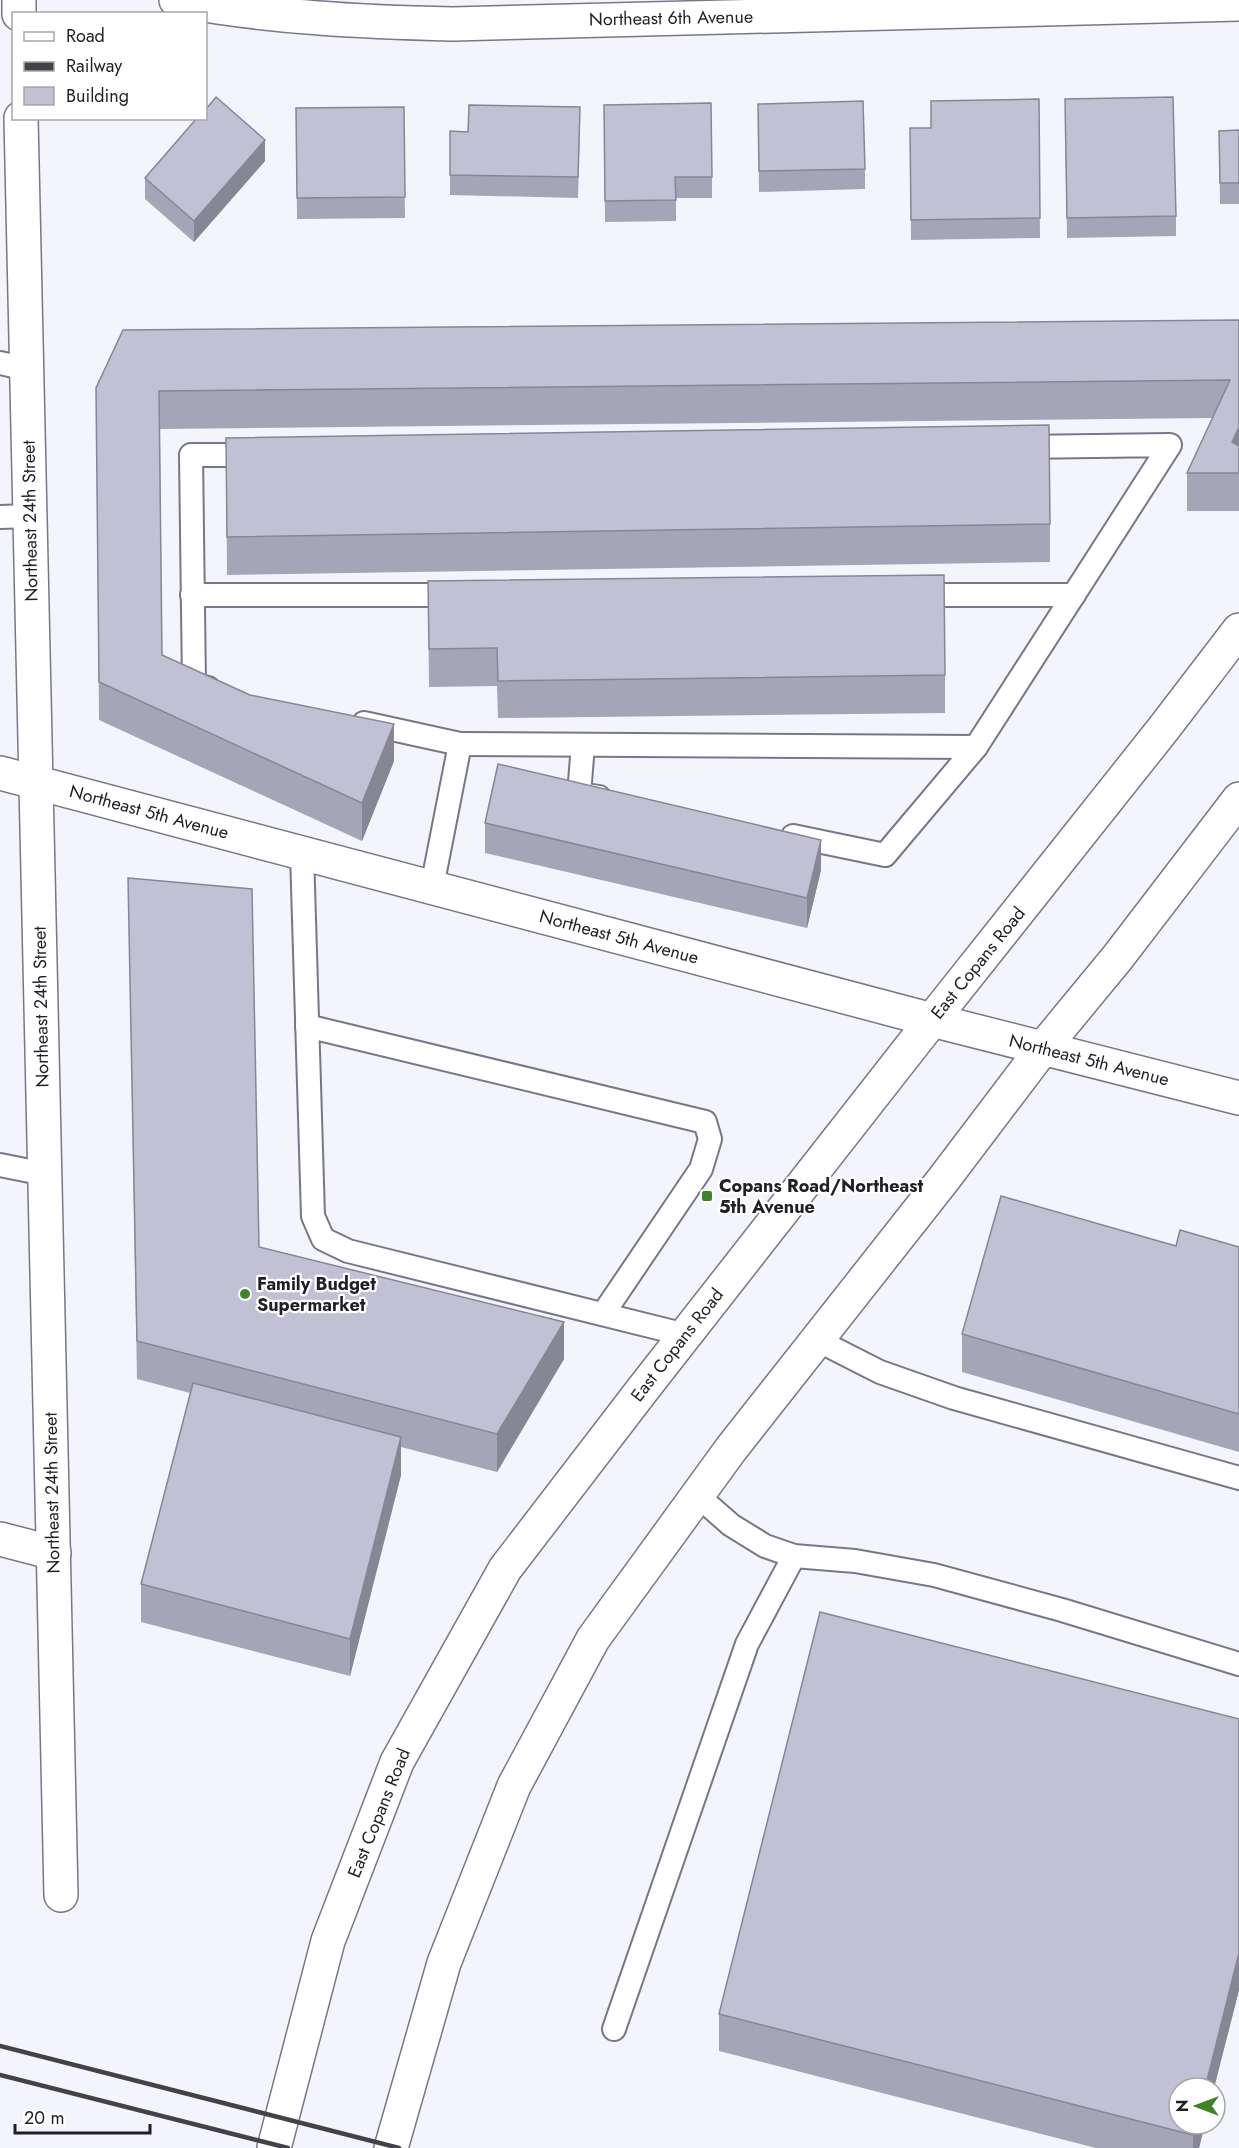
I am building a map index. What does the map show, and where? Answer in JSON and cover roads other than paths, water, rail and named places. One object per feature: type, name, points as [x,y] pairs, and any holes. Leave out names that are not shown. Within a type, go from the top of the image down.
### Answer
[{"type":"street","name":"Northeast 6th Avenue","points":[[176,0],[210,6],[363,22],[453,24],[553,10],[1239,4]]},
{"type":"street","name":"Northeast 24th Street","points":[[21,120],[13,366],[15,516],[36,782],[61,1895]]},
{"type":"street","name":"East Copans Road","points":[[274,2148],[328,1941],[397,1762],[505,1569],[1239,630]]},
{"type":"street","name":"Northeast 5th Avenue","points":[[0,773],[932,1020],[1239,1098]]},
{"type":"street","points":[[391,2148],[444,1964],[514,1786],[593,1639],[731,1449],[943,1180],[1043,1048],[1118,957],[1239,799]]},
{"type":"street","points":[[0,1539],[54,1553]]},
{"type":"lane","points":[[772,832],[885,855],[976,747],[1170,445],[1003,447]]},
{"type":"lane","points":[[229,693],[194,685],[191,455],[274,454]]},
{"type":"lane","points":[[192,595],[478,595]]},
{"type":"lane","points":[[895,595],[1074,595]]},
{"type":"lane","points":[[345,718],[460,744],[976,747]]},
{"type":"lane","points":[[432,887],[460,744]]},
{"type":"lane","points":[[583,745],[579,794],[625,803]]},
{"type":"lane","points":[[302,853],[313,1216],[323,1239],[348,1251],[686,1335]]},
{"type":"lane","points":[[307,1026],[705,1122],[710,1138],[701,1169],[603,1314]]},
{"type":"lane","points":[[0,1165],[45,1174]]},
{"type":"lane","points":[[818,1340],[880,1372],[954,1398],[1239,1478]]},
{"type":"lane","points":[[698,1496],[731,1525],[765,1546],[794,1556],[855,1561],[934,1575],[1062,1610],[1239,1664]]},
{"type":"lane","points":[[614,2029],[747,1644],[794,1556]]},
{"type":"railway","points":[[0,2046],[399,2148]]},
{"type":"railway","points":[[0,2075],[288,2148]]},
{"type":"place","name":"Copans Road/Northeast 5th Avenue","points":[[707,1196]]},
{"type":"place","name":"Family Budget Supermarket","points":[[245,1294]]}]
